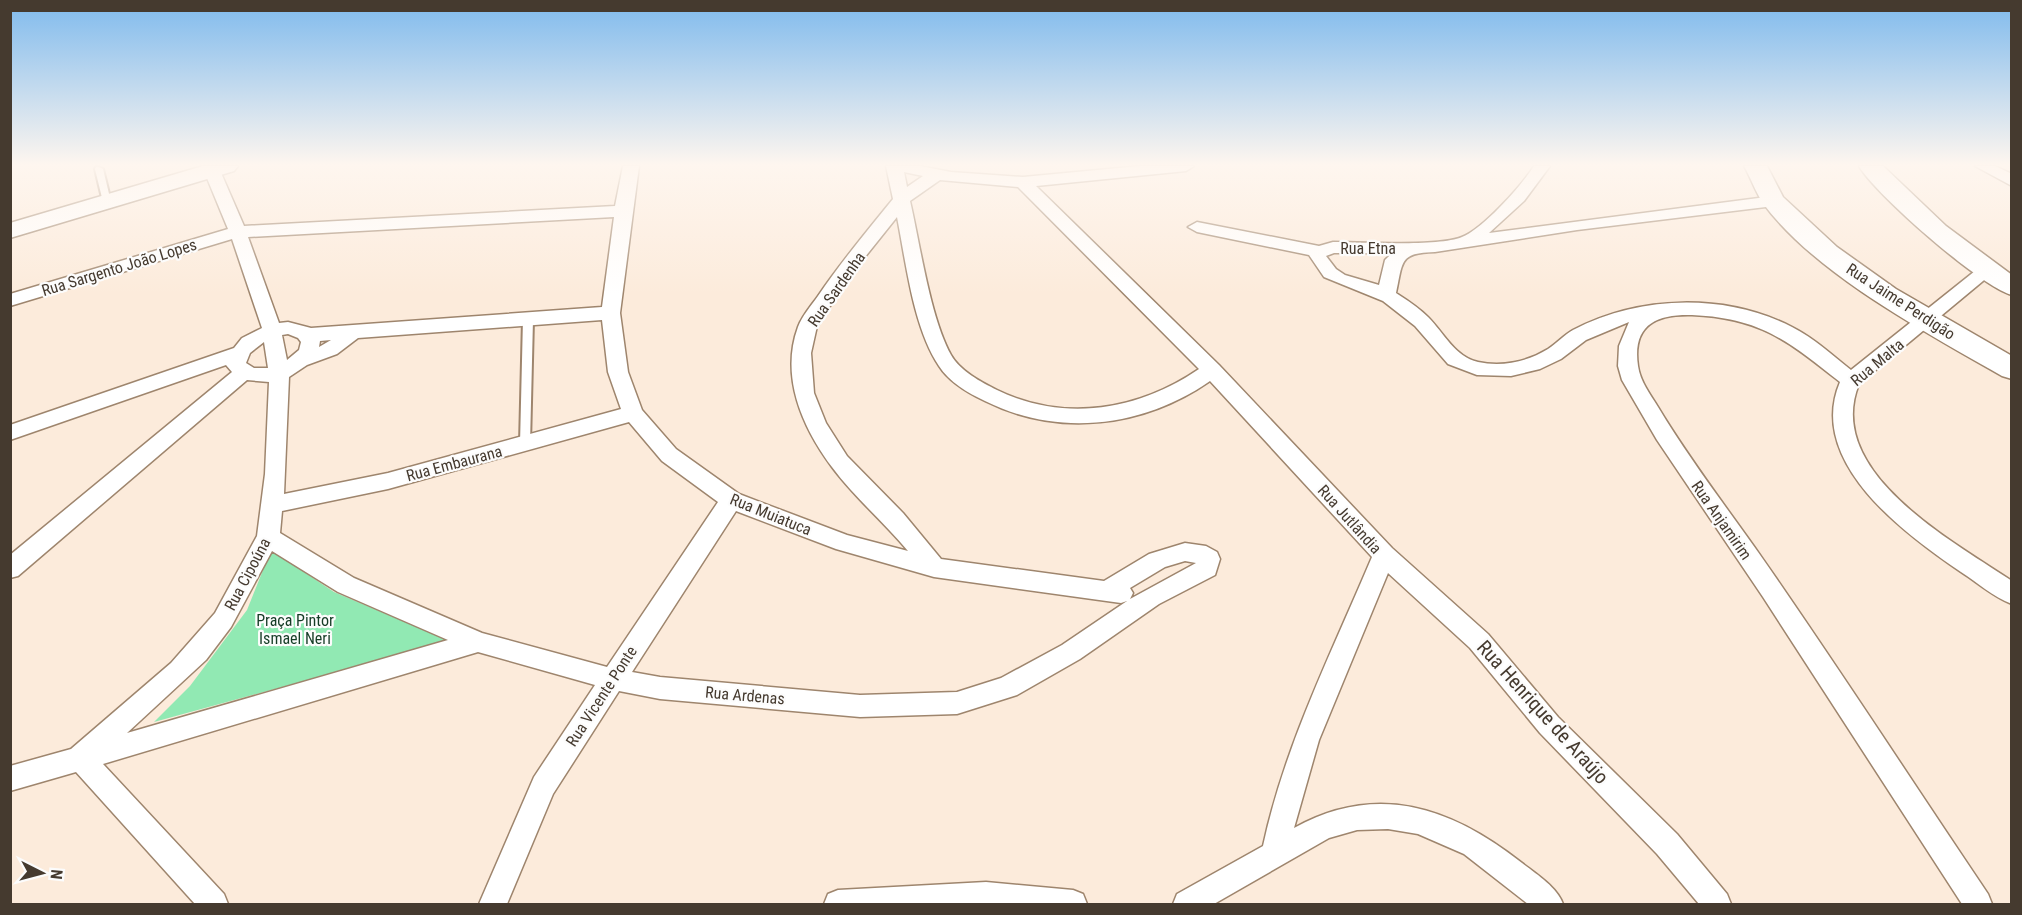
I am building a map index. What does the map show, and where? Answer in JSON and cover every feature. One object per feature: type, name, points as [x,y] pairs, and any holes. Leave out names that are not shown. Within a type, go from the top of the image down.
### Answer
[{"type":"main road","points":[[10,215],[30,209]]},
{"type":"main road","points":[[10,231],[57,209]]},
{"type":"main road","name":"Rua Jaime Perdigão","points":[[1782,209],[1851,271],[1927,321],[2012,369]]},
{"type":"main road","points":[[1912,209],[1986,271],[2012,287]]},
{"type":"street","name":"Rua Cipoúna","points":[[80,757],[180,671],[204,644],[223,620],[268,537],[276,474],[279,373],[272,330],[230,209]]},
{"type":"street","name":"Rua Sardenha","points":[[895,209],[824,300],[808,326],[801,353],[804,393],[816,425],[840,462],[895,519],[934,568]]},
{"type":"street","points":[[904,209],[926,309],[944,359],[964,380],[994,398],[1030,413],[1097,417],[1167,398],[1192,386],[1212,370]]},
{"type":"street","name":"Rua Jutlândia","points":[[1050,209],[1212,370],[1384,555],[1298,762],[1281,815],[1275,854]]},
{"type":"street","points":[[1469,242],[1509,209]]},
{"type":"street","name":"Rua Etna","points":[[1652,313],[1604,324],[1531,364],[1511,370],[1487,370],[1468,366],[1453,359],[1414,313],[1386,295],[1353,285],[1332,275],[1319,262],[1317,256],[1319,252],[1349,246],[1409,248],[1469,242],[1577,225],[1711,209]]},
{"type":"street","name":"Rua Sargento João Lopes","points":[[10,300],[238,232],[623,211]]},
{"type":"street","name":"Rua Muiatuca","points":[[623,211],[611,313],[618,372],[633,414],[669,455],[731,500],[844,543],[934,568],[1151,597]]},
{"type":"street","points":[[1197,227],[1319,252]]},
{"type":"street","points":[[1386,295],[1394,260],[1409,248]]},
{"type":"street","name":"Rua Malta","points":[[1986,271],[1927,321],[1851,380],[1843,394],[1842,417],[1854,453],[1882,497],[1913,524],[2012,594]]},
{"type":"street","points":[[1652,313],[1720,309],[1755,318],[1786,332],[1851,380]]},
{"type":"street","points":[[10,569],[241,363],[246,344],[272,330],[301,329],[310,334],[611,313]]},
{"type":"street","name":"Rua Anjamirim","points":[[1652,313],[1638,322],[1629,346],[1628,366],[1632,380],[1664,435],[1771,590],[1978,904]]},
{"type":"street","points":[[241,363],[259,376],[279,373],[303,359],[322,354],[347,339],[353,331]]},
{"type":"street","points":[[303,359],[313,342],[310,334]]},
{"type":"street","points":[[10,433],[241,363]]},
{"type":"street","name":"Rua Embaurana","points":[[272,504],[388,481],[633,414]]},
{"type":"street","name":"Rua Vicente Ponte","points":[[493,904],[543,786],[611,679],[731,500]]},
{"type":"street","name":"Rua Ardenas","points":[[268,537],[346,585],[478,642],[611,679],[660,688],[860,706],[957,703],[1008,687],[1071,652],[1151,597],[1199,575],[1207,568],[1209,559],[1202,553],[1181,552],[1153,562],[1108,591]]},
{"type":"street","name":"Rua Henrique de Araújo","points":[[1384,555],[1479,641],[1557,733],[1666,844],[1717,904]]},
{"type":"street","points":[[10,779],[478,642]]},
{"type":"street","points":[[80,757],[214,904]]},
{"type":"street","points":[[1186,904],[1324,826],[1343,819],[1391,814],[1436,825],[1470,841],[1549,904]]},
{"type":"street","points":[[838,904],[1026,899],[1073,904]]},
{"type":"lane","points":[[525,444],[528,319]]},
{"type":"green space","name":"Praça Pintor Ismael Neri","points":[[271,550],[334,592],[450,641],[154,722],[190,686],[247,610]]}]
